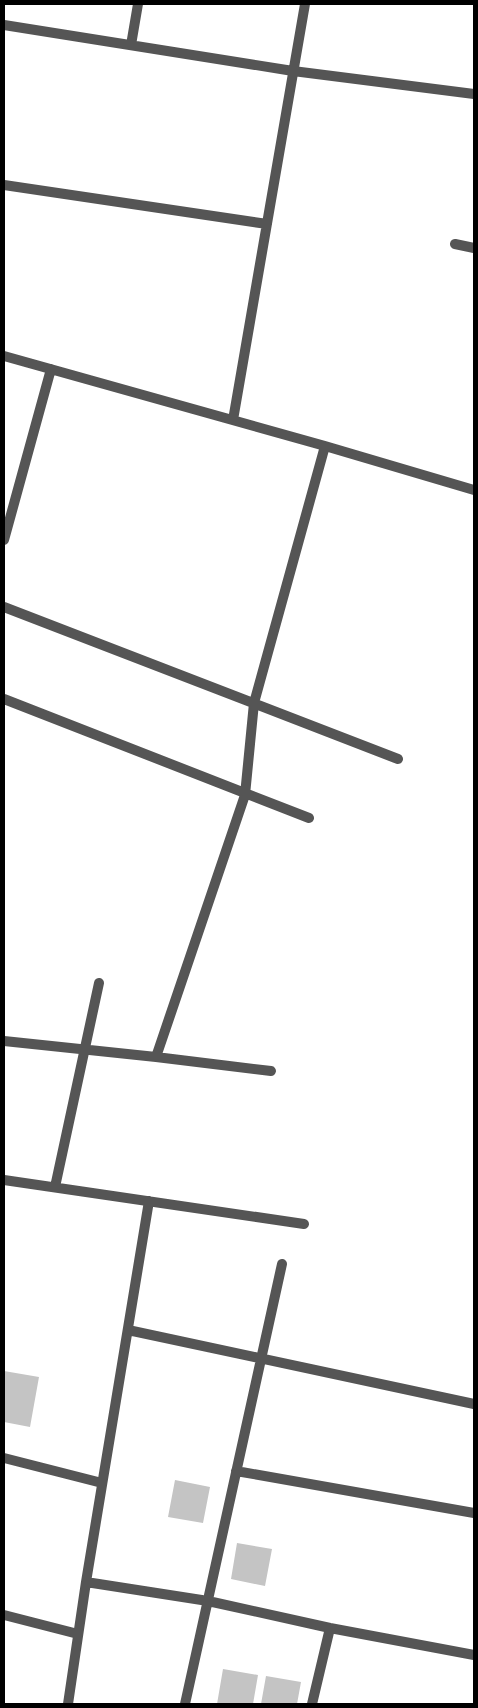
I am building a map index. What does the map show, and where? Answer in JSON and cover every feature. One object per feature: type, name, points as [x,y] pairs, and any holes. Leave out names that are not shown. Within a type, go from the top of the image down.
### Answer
[{"type":"street","points":[[131,45],[138,4]]},
{"type":"street","points":[[232,420],[305,4]]},
{"type":"street","points":[[4,25],[293,71],[474,94]]},
{"type":"street","points":[[4,185],[267,224]]},
{"type":"street","points":[[455,244],[474,248]]},
{"type":"street","points":[[4,356],[474,490]]},
{"type":"street","points":[[4,540],[51,369]]},
{"type":"street","points":[[156,1057],[246,794],[254,703],[325,446]]},
{"type":"street","points":[[4,606],[398,759]]},
{"type":"street","points":[[4,699],[309,818]]},
{"type":"street","points":[[55,1187],[99,982]]},
{"type":"street","points":[[4,1041],[271,1071]]},
{"type":"street","points":[[4,1181],[304,1224]]},
{"type":"street","points":[[68,1704],[86,1582],[149,1201]]},
{"type":"street","points":[[184,1704],[282,1264]]},
{"type":"street","points":[[128,1330],[474,1404]]},
{"type":"street","points":[[4,1458],[102,1483]]},
{"type":"street","points":[[236,1471],[474,1513]]},
{"type":"street","points":[[86,1582],[208,1601],[330,1628],[474,1655]]},
{"type":"street","points":[[4,1615],[78,1634]]},
{"type":"street","points":[[312,1704],[330,1628]]},
{"type":"building","points":[[4,1371],[39,1377],[30,1427],[4,1422]]},
{"type":"building","points":[[175,1480],[210,1487],[203,1523],[168,1517]]},
{"type":"building","points":[[237,1543],[272,1549],[265,1586],[231,1579]]},
{"type":"building","points":[[223,1669],[258,1675],[253,1704],[217,1704]]},
{"type":"building","points":[[266,1676],[301,1682],[297,1704],[261,1704]]}]
